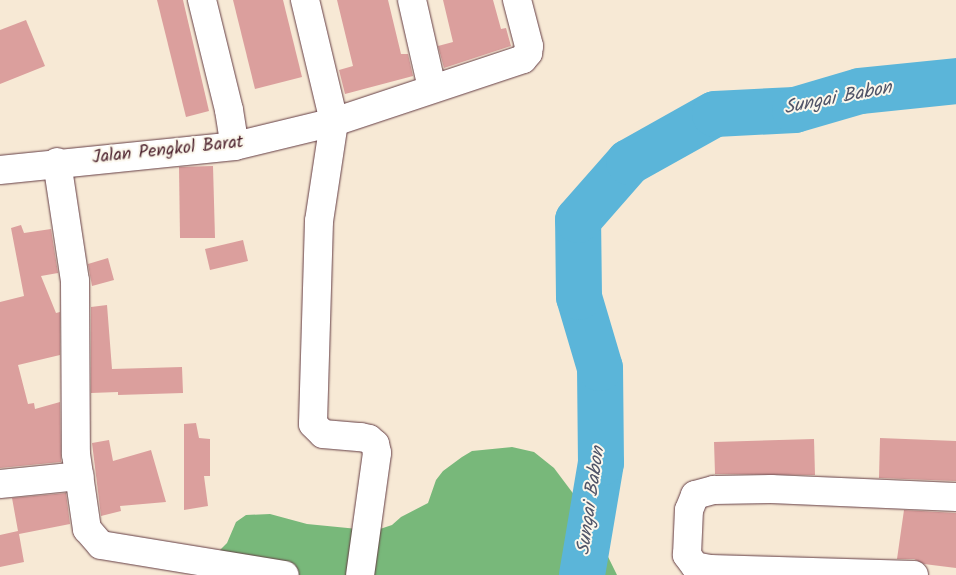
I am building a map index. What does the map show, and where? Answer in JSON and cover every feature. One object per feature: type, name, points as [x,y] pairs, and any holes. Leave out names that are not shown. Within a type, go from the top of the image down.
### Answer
[{"type":"street","points":[[202,0],[229,110],[235,146]]},
{"type":"street","points":[[305,0],[334,122],[319,221],[313,424],[323,434],[361,437],[370,439],[375,444],[377,453],[360,575]]},
{"type":"street","points":[[412,0],[432,88]]},
{"type":"street","name":"Jalan Pengkol Barat","points":[[0,170],[57,162],[235,146],[334,122],[523,59],[528,53],[529,46],[517,0]]},
{"type":"street","points":[[57,162],[75,281],[76,454],[87,529],[101,545],[285,575]]},
{"type":"street","points":[[0,484],[80,476]]},
{"type":"street","points":[[914,575],[710,569],[695,566],[687,555],[689,510],[695,494],[714,490],[772,489],[956,497]]},
{"type":"green space","points":[[512,447],[534,452],[554,468],[584,508],[617,575],[216,575],[219,551],[227,543],[236,522],[246,515],[270,514],[307,524],[368,530],[380,529],[392,525],[401,517],[428,503],[436,480],[443,471],[462,457],[472,451]]},
{"type":"building","points":[[157,0],[183,0],[209,111],[186,117]]},
{"type":"building","points":[[233,0],[283,0],[302,77],[255,89]]},
{"type":"building","points":[[337,0],[388,0],[401,54],[408,54],[413,76],[345,94],[339,70],[353,66]]},
{"type":"building","points":[[443,0],[493,0],[501,29],[506,28],[511,46],[444,68],[438,46],[453,42]]},
{"type":"building","points":[[26,20],[45,66],[0,84],[0,30]]},
{"type":"building","points":[[213,166],[215,238],[180,238],[179,167]]},
{"type":"building","points":[[21,225],[24,233],[51,229],[58,273],[41,276],[56,313],[60,312],[60,355],[18,365],[28,404],[34,403],[35,409],[60,402],[61,462],[0,468],[0,302],[24,296],[11,228]]},
{"type":"building","points":[[243,240],[248,261],[210,270],[205,249]]},
{"type":"building","points":[[108,258],[114,280],[92,286],[88,264]]},
{"type":"building","points":[[107,305],[112,369],[182,367],[183,393],[118,395],[118,392],[91,393],[91,307]]},
{"type":"building","points":[[196,423],[199,438],[210,439],[210,476],[204,476],[208,506],[184,510],[184,424]]},
{"type":"building","points":[[880,438],[956,441],[956,481],[879,478]]},
{"type":"building","points":[[814,439],[815,475],[715,474],[714,442]]},
{"type":"building","points":[[109,440],[113,461],[151,450],[166,502],[120,506],[121,511],[101,516],[92,443]]},
{"type":"building","points":[[66,493],[70,524],[19,534],[24,562],[0,567],[0,535],[18,531],[12,498]]},
{"type":"building","points":[[904,510],[956,513],[956,568],[924,564],[914,559],[897,559]]},
{"type":"waterway","name":"Sungai Babon","points":[[582,575],[601,463],[600,368],[579,297],[578,220],[629,162],[715,114],[795,110],[860,91],[956,81]]}]
